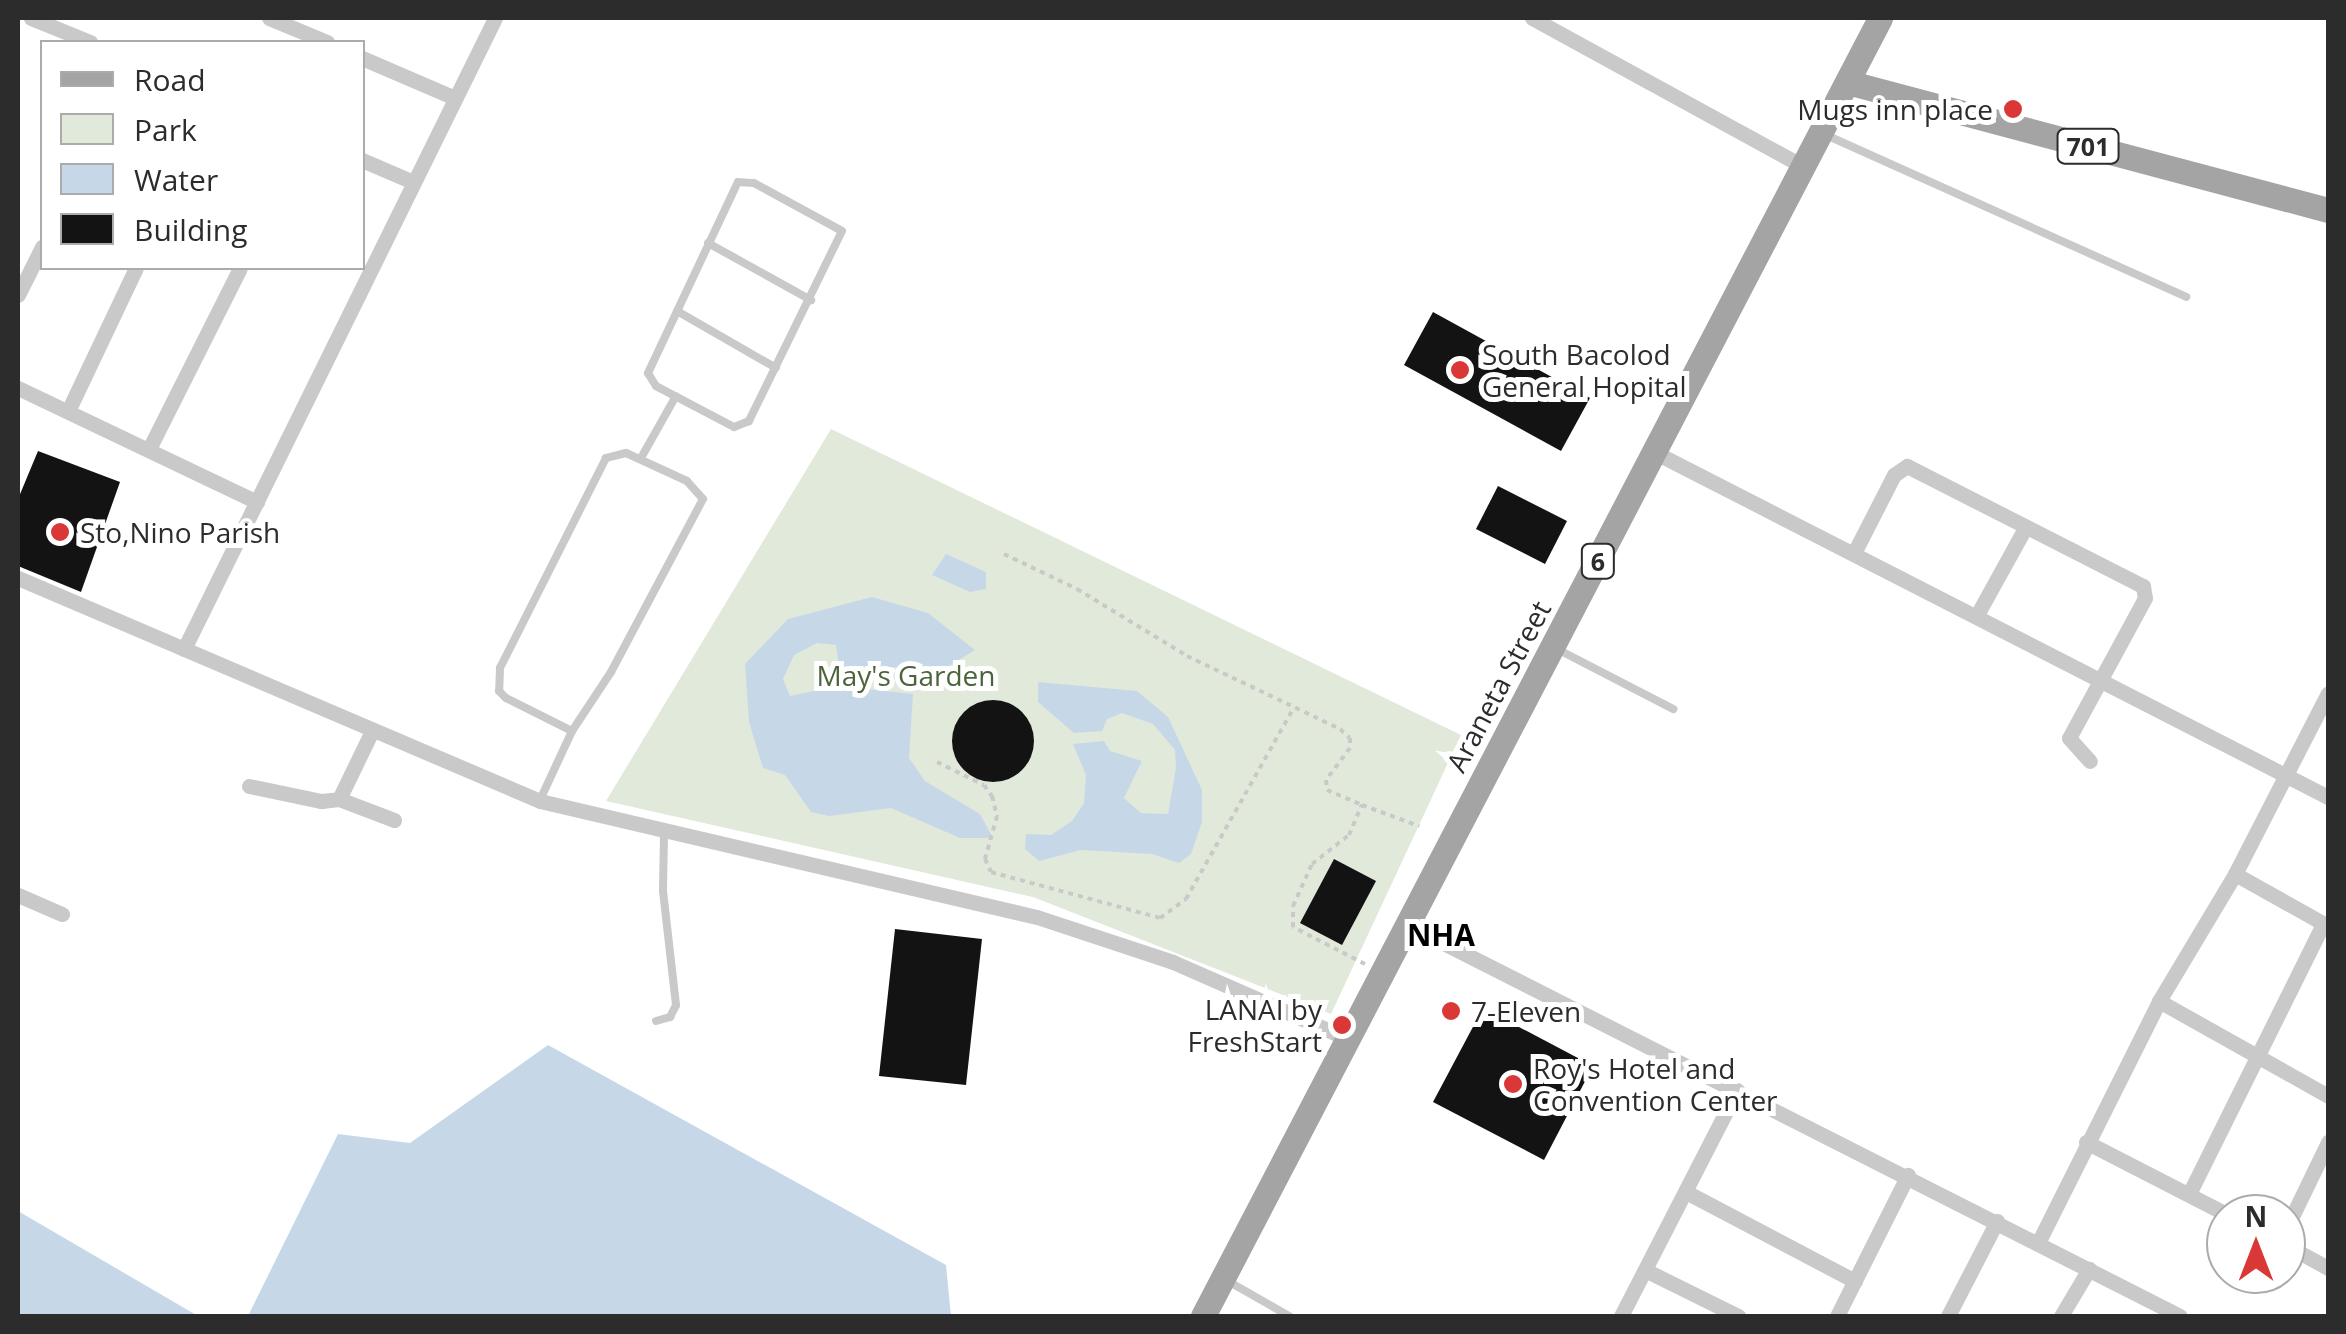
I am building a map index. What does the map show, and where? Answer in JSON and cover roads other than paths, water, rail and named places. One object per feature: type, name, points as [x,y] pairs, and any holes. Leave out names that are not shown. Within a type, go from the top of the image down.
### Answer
[{"type":"main road","name":"6","points":[[1848,82],[1880,18]]},
{"type":"main road","name":"Araneta Street","points":[[1202,1316],[1848,82]]},
{"type":"main road","name":"701","points":[[1848,82],[2328,210]]},
{"type":"street","points":[[31,18],[85,40]]},
{"type":"street","points":[[269,18],[322,40]]},
{"type":"street","points":[[184,649],[370,261],[494,18]]},
{"type":"street","points":[[1532,18],[1804,167]]},
{"type":"street","points":[[365,59],[456,98]]},
{"type":"street","points":[[365,161],[413,182]]},
{"type":"street","points":[[18,295],[40,251]]},
{"type":"street","points":[[69,409],[135,270]]},
{"type":"street","points":[[150,447],[239,270]]},
{"type":"street","points":[[18,388],[150,447],[257,502]]},
{"type":"street","points":[[1654,452],[2102,677],[2328,797]]},
{"type":"street","points":[[1854,553],[1902,467],[2147,590],[2069,738],[2090,761]]},
{"type":"street","points":[[1977,615],[2024,530]]},
{"type":"street","points":[[18,578],[371,733],[540,801],[1037,917],[1173,962],[1348,1039]]},
{"type":"street","points":[[2039,1241],[2159,1001],[2235,874],[2328,693]]},
{"type":"street","points":[[339,799],[371,733]]},
{"type":"street","points":[[249,786],[322,802],[339,799],[394,820]]},
{"type":"street","points":[[2189,1194],[2326,925],[2235,874]]},
{"type":"street","points":[[18,895],[62,914]]},
{"type":"street","points":[[1408,925],[2039,1241],[2180,1316]]},
{"type":"street","points":[[2159,1001],[2328,1096]]},
{"type":"street","points":[[1621,1316],[1737,1090]]},
{"type":"street","points":[[2086,1142],[2206,1203]]},
{"type":"street","points":[[2303,1194],[2328,1142]]},
{"type":"street","points":[[1837,1316],[1908,1176]]},
{"type":"street","points":[[1686,1192],[1855,1281]]},
{"type":"street","points":[[1948,1316],[1997,1221]]},
{"type":"street","points":[[2306,1256],[2328,1268]]},
{"type":"street","points":[[2061,1316],[2089,1269]]},
{"type":"street","points":[[1647,1271],[1738,1316]]},
{"type":"lane","points":[[1822,133],[2186,297]]},
{"type":"lane","points":[[738,182],[833,222],[841,236],[776,368],[740,427],[676,396],[648,373],[708,243],[738,182]]},
{"type":"lane","points":[[708,243],[811,300]]},
{"type":"lane","points":[[677,312],[776,368]]},
{"type":"lane","points":[[641,458],[676,396]]},
{"type":"lane","points":[[540,801],[572,731],[612,672],[703,499],[701,490],[641,458],[616,452],[606,458],[500,668],[499,691],[506,698],[572,731]]},
{"type":"lane","points":[[1552,647],[1673,709]]},
{"type":"lane","points":[[656,1020],[670,1016],[676,1004],[663,891],[664,833]]},
{"type":"lane","points":[[1222,1278],[1289,1316]]},
{"type":"water","points":[[946,554],[986,572],[986,589],[970,592],[932,575]]},
{"type":"water","points":[[872,597],[928,613],[975,650],[947,667],[839,667],[836,645],[817,643],[794,655],[783,679],[790,696],[838,686],[913,694],[909,758],[925,781],[980,814],[993,838],[960,838],[891,808],[829,816],[811,812],[785,775],[763,768],[749,722],[745,664],[788,619]]},
{"type":"water","points":[[1038,682],[1137,691],[1168,717],[1202,790],[1202,822],[1191,854],[1179,863],[1152,854],[1081,850],[1039,861],[1025,849],[1026,834],[1051,835],[1072,821],[1084,803],[1086,775],[1073,744],[1104,741],[1110,751],[1142,761],[1124,798],[1141,813],[1168,814],[1176,768],[1175,750],[1153,724],[1122,713],[1107,719],[1102,731],[1074,733],[1038,702]]},
{"type":"water","points":[[548,1045],[946,1265],[951,1316],[248,1316],[338,1134],[410,1143]]},
{"type":"water","points":[[18,1211],[198,1316],[18,1316]]},
{"type":"place","name":"Mugs inn place","points":[[2013,109]]},
{"type":"place","name":"South Bacolod General Hopital","points":[[1460,370]]},
{"type":"place","name":"Sto,Nino Parish","points":[[60,532]]},
{"type":"place","name":"7-Eleven","points":[[1451,1011]]},
{"type":"place","name":"LANAI by FreshStart","points":[[1342,1025]]},
{"type":"place","name":"Roy's Hotel and Convention Center","points":[[1513,1084]]},
{"type":"district","name":"NHA","points":[[1441,935]]},
{"type":"park label","name":"May's Garden","points":[[906,675]]}]
